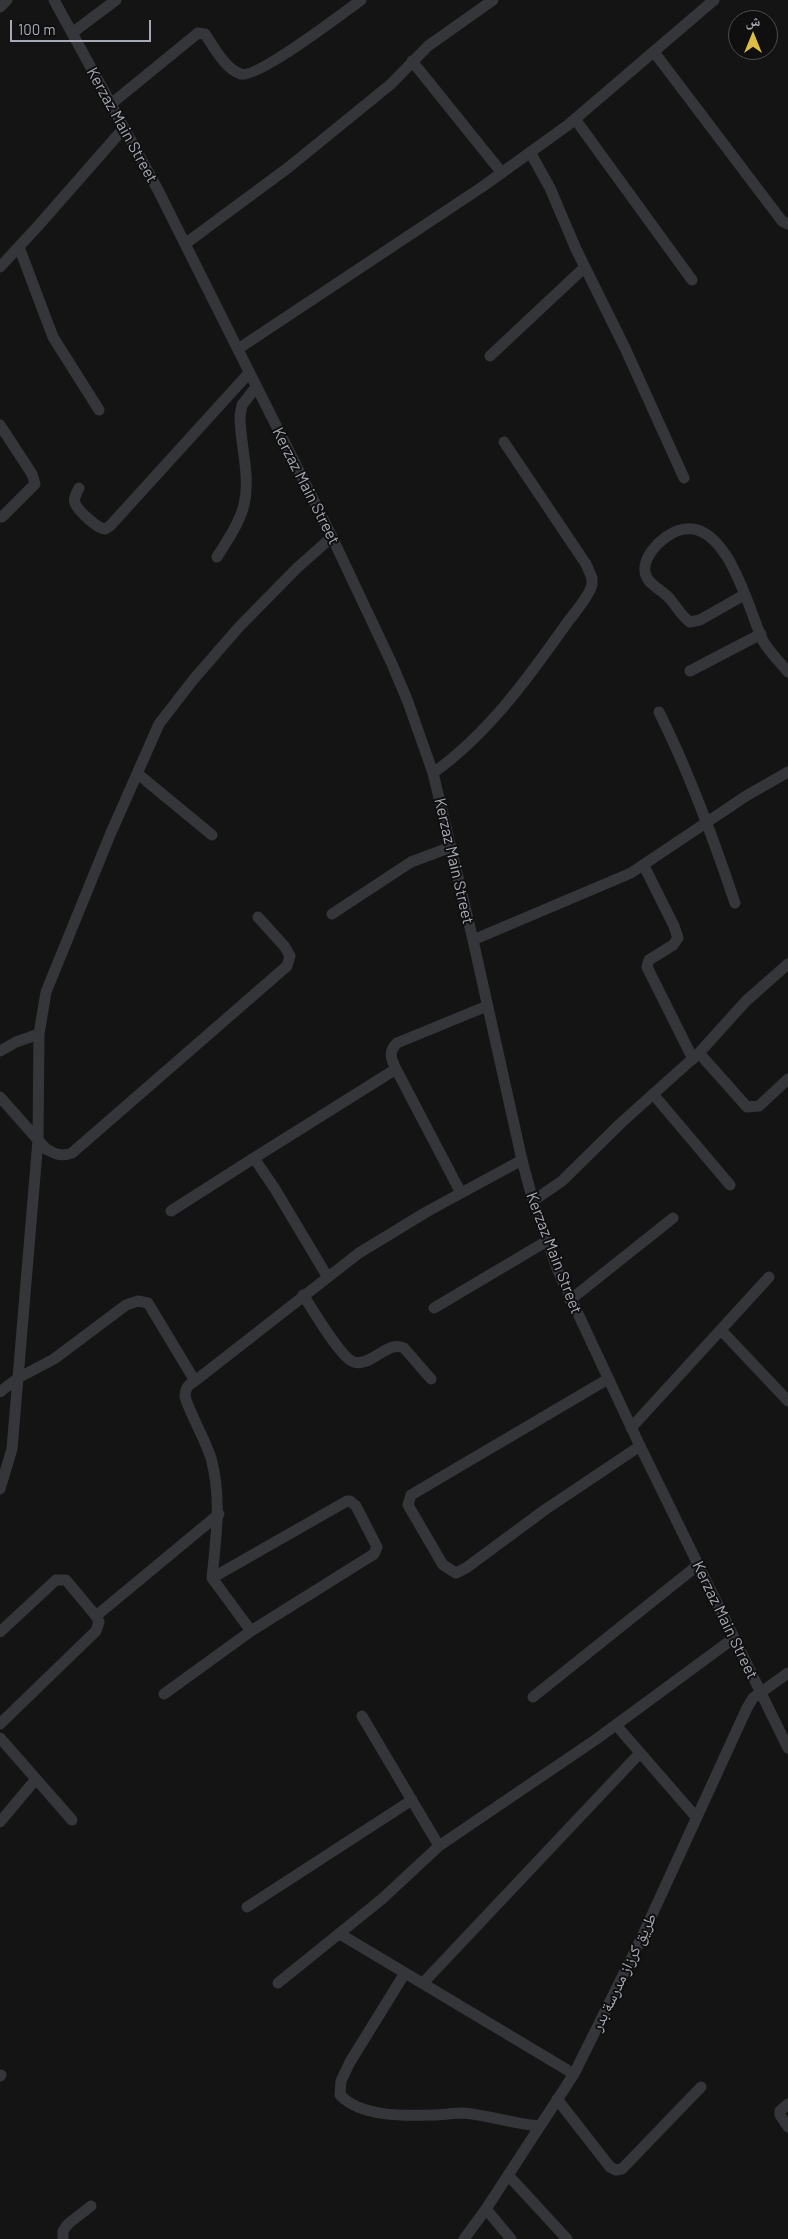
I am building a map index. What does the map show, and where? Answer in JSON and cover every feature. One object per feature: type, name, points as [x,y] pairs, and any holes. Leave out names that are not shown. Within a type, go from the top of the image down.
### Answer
[{"type":"street","points":[[0,7],[7,0]]},
{"type":"street","name":"Kerzaz Main Street","points":[[54,0],[124,128],[238,349],[332,537],[408,702],[433,773],[473,940],[522,1160],[533,1201],[547,1241],[570,1300],[788,1748]]},
{"type":"street","points":[[72,33],[116,0]]},
{"type":"street","points":[[111,104],[198,33],[205,34],[220,56],[233,69],[240,74],[246,75],[257,72],[361,0]]},
{"type":"street","points":[[185,244],[289,167],[391,84],[428,46],[493,0]]},
{"type":"street","points":[[238,349],[502,173],[576,119],[714,0]]},
{"type":"street","points":[[654,52],[772,209],[782,221],[788,224]]},
{"type":"street","points":[[412,61],[502,173]]},
{"type":"street","points":[[576,119],[692,280]]},
{"type":"street","points":[[0,267],[124,128]]},
{"type":"street","points":[[530,152],[550,188],[684,478]]},
{"type":"street","points":[[19,247],[53,337],[99,410]]},
{"type":"street","points":[[490,356],[585,267]]},
{"type":"street","points":[[79,488],[74,498],[75,505],[98,528],[105,529],[110,526],[249,373]]},
{"type":"street","points":[[217,557],[237,524],[244,505],[246,489],[240,416],[242,405],[256,387]]},
{"type":"street","points":[[0,425],[32,474],[35,484],[2,517]]},
{"type":"street","points":[[433,773],[453,759],[493,720],[550,648],[592,585],[592,578],[586,564],[504,442]]},
{"type":"street","points":[[744,595],[700,620],[690,622],[664,592],[650,582],[646,568],[648,560],[658,543],[677,530],[687,528],[702,530],[720,546],[734,571],[765,644],[788,672]]},
{"type":"street","points":[[0,1489],[12,1449],[38,1140],[39,1034],[46,992],[110,835],[159,724],[192,680],[256,609],[332,537]]},
{"type":"street","points":[[690,671],[761,634]]},
{"type":"street","points":[[659,712],[677,747],[708,823],[735,902]]},
{"type":"street","points":[[138,774],[212,835]]},
{"type":"street","points":[[473,940],[601,887],[644,866],[746,796],[787,775]]},
{"type":"street","points":[[332,914],[411,862],[451,847]]},
{"type":"street","points":[[644,866],[674,926],[678,938],[677,942],[649,960],[647,968],[696,1056],[746,1107],[759,1106],[788,1079]]},
{"type":"street","points":[[0,1096],[38,1140],[54,1154],[64,1156],[72,1154],[287,966],[290,956],[285,947],[258,917]]},
{"type":"street","points":[[533,1201],[562,1181],[653,1094],[696,1056],[746,1001],[788,964]]},
{"type":"street","points":[[461,1193],[396,1069],[391,1052],[397,1043],[487,1006]]},
{"type":"street","points":[[0,1051],[16,1042],[39,1034]]},
{"type":"street","points":[[171,1212],[396,1069]]},
{"type":"street","points":[[653,1094],[730,1185]]},
{"type":"street","points":[[254,1158],[276,1189],[327,1276]]},
{"type":"street","points":[[250,1631],[212,1578],[219,1514],[217,1490],[210,1457],[185,1397],[188,1385],[359,1253],[461,1193],[522,1160]]},
{"type":"street","points":[[570,1300],[673,1218]]},
{"type":"street","points":[[434,1308],[547,1241]]},
{"type":"street","points":[[631,1428],[769,1277]]},
{"type":"street","points":[[303,1295],[337,1346],[349,1360],[364,1362],[391,1347],[399,1346],[404,1348],[431,1379]]},
{"type":"street","points":[[0,1392],[18,1378],[54,1359],[126,1305],[138,1301],[148,1304],[195,1381]]},
{"type":"street","points":[[721,1330],[788,1401]]},
{"type":"street","points":[[608,1379],[411,1495],[408,1505],[443,1565],[456,1573],[466,1568],[546,1509],[640,1446]]},
{"type":"street","points":[[164,1694],[250,1631],[376,1552],[377,1547],[356,1506],[347,1501],[212,1578]]},
{"type":"street","points":[[96,1616],[219,1514]]},
{"type":"street","points":[[533,1696],[698,1565]]},
{"type":"street","points":[[0,1632],[58,1579],[66,1580],[96,1616],[98,1622],[96,1631],[0,1724]]},
{"type":"street","points":[[278,1983],[382,1899],[439,1846],[616,1725],[734,1638]]},
{"type":"street","name":"طريق كرزاز مدرسة بدر","points":[[464,2239],[486,2209],[574,2074],[640,1941],[746,1708],[760,1692],[788,1673]]},
{"type":"street","points":[[362,1716],[439,1846]]},
{"type":"street","points":[[616,1725],[696,1817]]},
{"type":"street","points":[[0,1738],[72,1820]]},
{"type":"street","points":[[423,1983],[640,1752]]},
{"type":"street","points":[[0,1822],[36,1779]]},
{"type":"street","points":[[247,1907],[412,1800]]},
{"type":"street","points":[[340,1934],[574,2074]]},
{"type":"street","points":[[405,1973],[350,2062],[341,2081],[340,2095],[348,2103],[375,2112],[416,2115],[461,2113],[483,2116],[514,2124],[540,2126]]},
{"type":"street","points":[[557,2099],[610,2167],[616,2170],[622,2169],[701,2087]]},
{"type":"street","points":[[788,2104],[780,2111],[780,2115],[788,2127]]},
{"type":"street","points":[[508,2174],[568,2239]]},
{"type":"street","points":[[63,2239],[63,2231],[68,2224],[91,2206]]},
{"type":"street","points":[[486,2209],[511,2239]]}]
